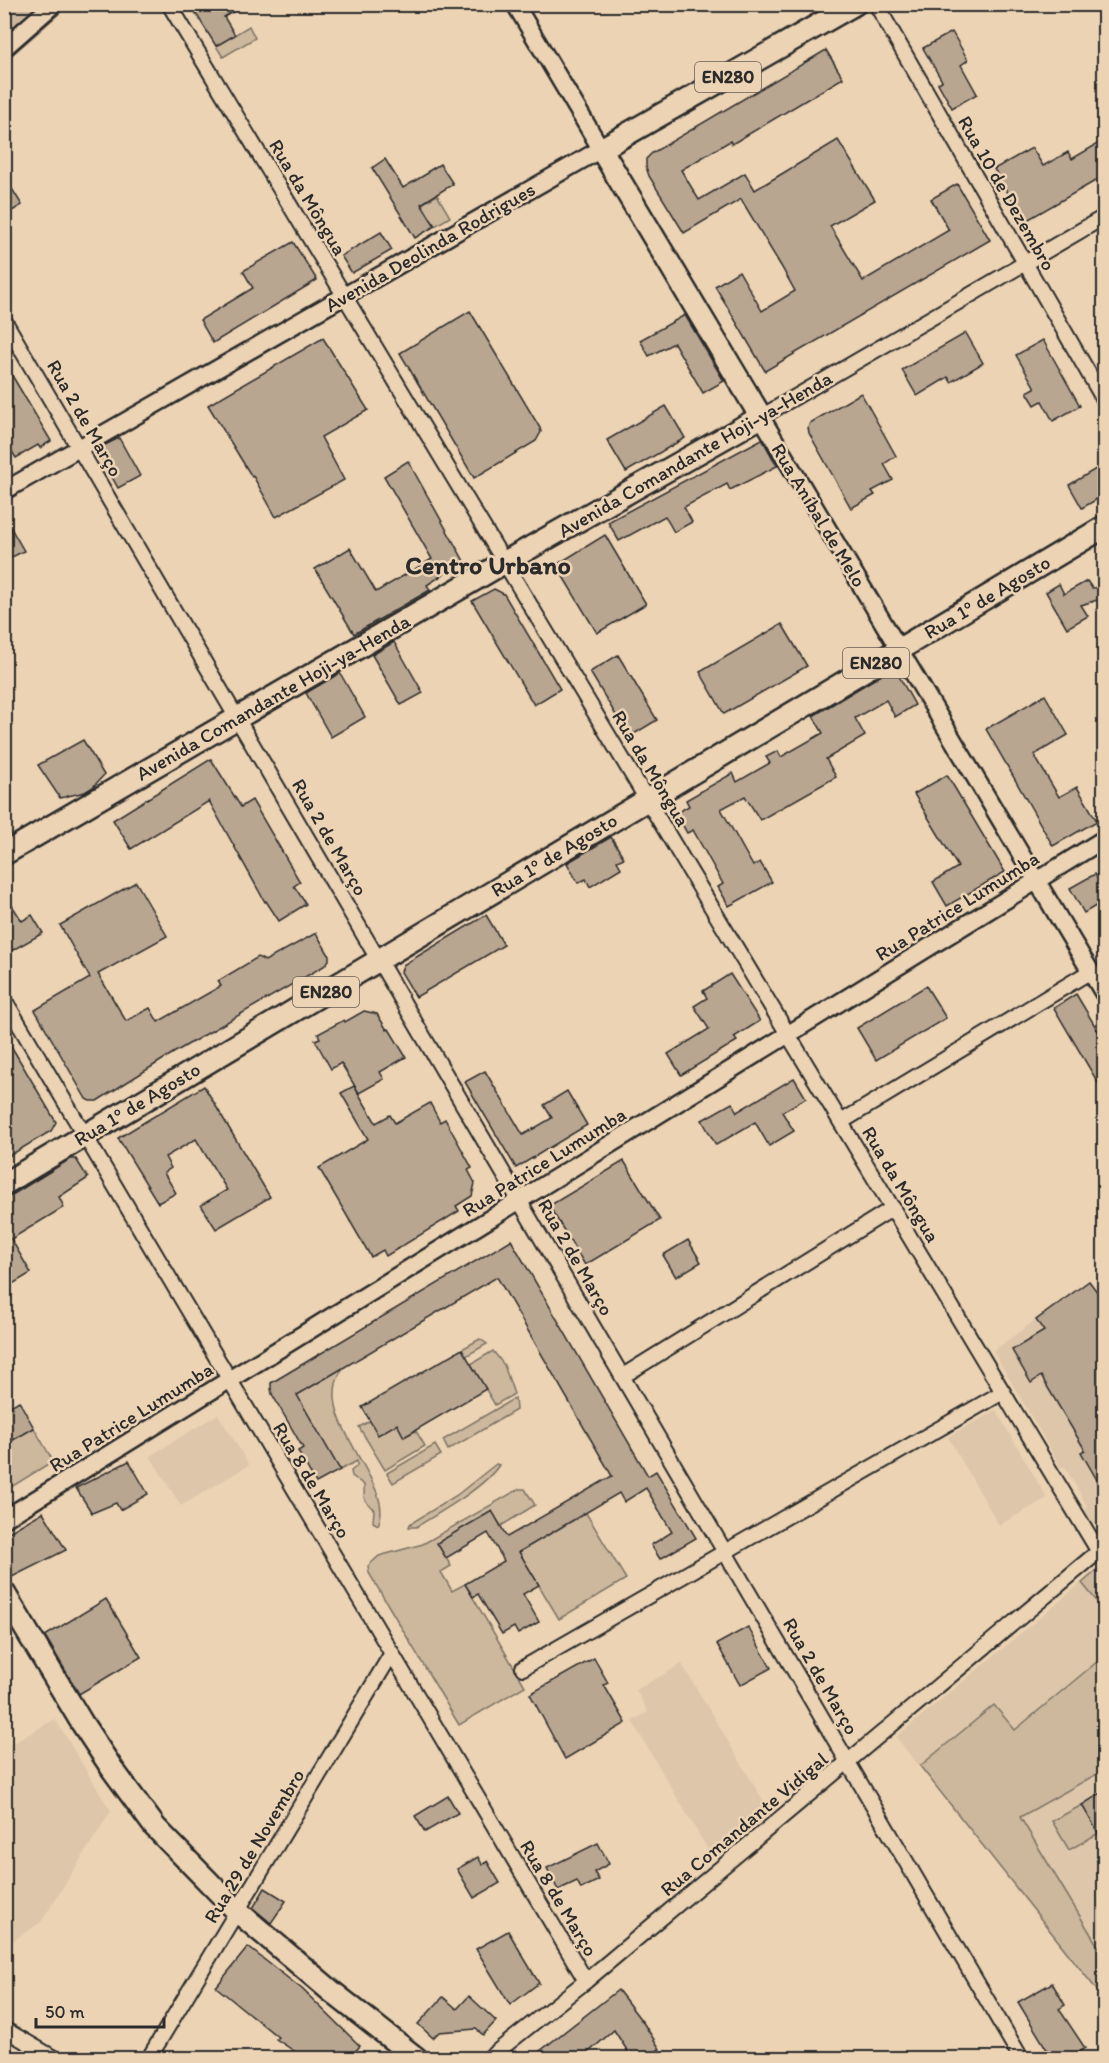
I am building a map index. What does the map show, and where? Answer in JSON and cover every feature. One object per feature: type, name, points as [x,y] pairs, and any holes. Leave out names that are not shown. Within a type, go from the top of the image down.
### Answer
[{"type":"main road","name":"Avenida Deolinda Rodrigues","points":[[601,149],[855,4]]},
{"type":"main road","name":"Rua Aníbal de Melo","points":[[601,149],[760,417]]},
{"type":"main road","name":"Avenida Comandante Hoji-ya-Henda","points":[[4,854],[505,562],[760,417]]},
{"type":"main road","name":"Rua 1º de Agosto","points":[[4,1184],[1104,527]]},
{"type":"main road","points":[[4,1593],[42,1659],[113,1770],[155,1827],[237,1911],[331,1991],[416,2058]]},
{"type":"street","points":[[4,48],[54,4]]},
{"type":"street","name":"Rua da Môngua","points":[[169,4],[1003,1392],[1102,1549]]},
{"type":"street","name":"Rua Aníbal de Melo","points":[[515,4],[601,149]]},
{"type":"street","name":"Rua 10 de Dezembro","points":[[876,4],[1104,400]]},
{"type":"street","name":"Avenida Deolinda Rodrigues","points":[[4,491],[601,149]]},
{"type":"street","name":"Avenida Comandante Hoji-ya-Henda","points":[[760,417],[1104,217]]},
{"type":"street","name":"Rua 2 de Março","points":[[4,320],[1021,2058]]},
{"type":"street","name":"Rua Aníbal de Melo","points":[[760,417],[1104,994]]},
{"type":"street","name":"Rua Patrice Lumumba","points":[[4,1519],[231,1381],[1104,839]]},
{"type":"street","points":[[841,1122],[1091,971]]},
{"type":"street","name":"Rua 8 de Março","points":[[4,999],[586,1981]]},
{"type":"street","points":[[623,1376],[893,1208]]},
{"type":"street","points":[[524,1668],[1003,1392]]},
{"type":"street","name":"Rua Comandante Vidigal","points":[[489,2058],[586,1981],[1102,1549]]},
{"type":"street","name":"Rua 29 de Novembro","points":[[149,2058],[392,1653]]},
{"type":"street","points":[[4,2029],[54,2058]]},
{"type":"shaded area","points":[[5,5],[69,5],[5,61]]},
{"type":"shaded area","points":[[249,26],[255,38],[223,57],[216,46]]},
{"type":"shaded area","points":[[437,195],[450,217],[435,226],[422,204]]},
{"type":"shaded area","points":[[1089,1281],[1104,1301],[1104,1526],[1101,1527],[1092,1523],[1085,1510],[1087,1506],[1065,1467],[1060,1467],[993,1351]]},
{"type":"shaded area","points":[[480,1339],[487,1344],[466,1356],[462,1349]]},
{"type":"shaded area","points":[[493,1351],[504,1365],[514,1394],[495,1405],[471,1364]]},
{"type":"shaded area","points":[[343,1368],[335,1387],[337,1408],[344,1429],[376,1490],[381,1509],[378,1525],[373,1522],[374,1510],[365,1499],[364,1485],[352,1476],[351,1471],[357,1466],[357,1461],[340,1470],[297,1395]]},
{"type":"shaded area","points":[[515,1398],[516,1410],[448,1450],[443,1440]]},
{"type":"shaded area","points":[[996,1410],[1047,1498],[999,1525],[948,1437]]},
{"type":"shaded area","points":[[218,1414],[249,1465],[181,1506],[150,1456]]},
{"type":"shaded area","points":[[370,1421],[397,1424],[404,1437],[416,1431],[425,1446],[385,1470],[359,1427]]},
{"type":"shaded area","points":[[34,1428],[53,1461],[5,1491],[5,1445]]},
{"type":"shaded area","points":[[435,1445],[441,1455],[393,1483],[387,1473]]},
{"type":"shaded area","points":[[496,1464],[499,1465],[492,1474],[472,1491],[416,1527],[409,1527],[410,1524],[457,1495]]},
{"type":"shaded area","points":[[519,1489],[525,1489],[535,1505],[501,1526],[492,1511],[437,1543],[451,1566],[441,1572],[452,1591],[465,1584],[525,1686],[459,1725],[369,1573],[368,1566],[379,1556],[423,1544]]},
{"type":"shaded area","points":[[586,1513],[626,1579],[559,1619],[519,1552]]},
{"type":"shaded area","points":[[1104,1564],[1104,1999],[896,1737]]},
{"type":"shaded area","points":[[1104,1564],[1104,1610],[1082,1583]]},
{"type":"shaded area","points":[[1104,1656],[1104,1770],[1020,1817],[1104,1956],[1104,1999],[920,1766],[994,1705],[1015,1730]]},
{"type":"shaded area","points":[[682,1664],[767,1807],[710,1853],[632,1721],[648,1712],[636,1690]]},
{"type":"shaded area","points":[[55,1719],[111,1811],[41,1922],[5,1946],[5,1748]]},
{"type":"shaded area","points":[[1082,1805],[1099,1833],[1069,1850],[1052,1821]]},
{"type":"building","points":[[190,4],[246,4],[224,17],[235,35],[216,46]]},
{"type":"building","points":[[952,32],[968,60],[961,65],[977,94],[952,108],[938,83],[942,81],[923,48]]},
{"type":"building","points":[[826,50],[843,78],[732,144],[730,141],[681,170],[699,200],[745,173],[755,190],[838,140],[875,200],[830,226],[863,281],[949,230],[931,199],[957,184],[990,240],[765,371],[715,286],[739,271],[762,311],[795,291],[781,266],[741,199],[684,233],[649,176],[646,159],[652,153]]},
{"type":"building","points":[[1104,140],[1104,176],[1029,219],[1022,217],[994,169],[1032,148],[1043,166],[1068,152],[1072,159]]},
{"type":"building","points":[[385,159],[403,188],[440,164],[453,184],[421,204],[435,226],[415,238],[372,168]]},
{"type":"building","points":[[4,176],[22,205],[4,216]]},
{"type":"building","points":[[381,232],[392,250],[352,273],[341,256]]},
{"type":"building","points":[[293,242],[317,280],[213,343],[200,320],[253,288],[243,271]]},
{"type":"building","points":[[470,311],[541,432],[536,441],[474,478],[400,353]]},
{"type":"building","points":[[685,315],[724,381],[703,393],[674,343],[649,356],[640,340]]},
{"type":"building","points":[[966,333],[983,363],[951,382],[948,377],[917,396],[902,370]]},
{"type":"building","points":[[323,338],[368,410],[321,437],[344,480],[276,517],[208,405]]},
{"type":"building","points":[[1043,340],[1080,406],[1053,421],[1042,401],[1035,405],[1027,392],[1035,388],[1016,355]]},
{"type":"building","points":[[4,362],[51,441],[40,448],[38,445],[16,458],[4,439]]},
{"type":"building","points":[[861,393],[896,456],[884,464],[893,480],[872,491],[875,495],[851,508],[809,433],[808,427],[810,423]]},
{"type":"building","points":[[666,406],[685,438],[626,472],[607,440]]},
{"type":"building","points":[[119,438],[140,476],[118,488],[101,457],[101,452],[103,446]]},
{"type":"building","points":[[762,439],[777,466],[730,490],[727,484],[684,507],[692,522],[674,532],[665,516],[619,541],[608,522]]},
{"type":"building","points":[[408,461],[464,561],[427,585],[430,590],[354,634],[315,569],[350,548],[376,592],[432,559],[384,476]]},
{"type":"building","points":[[1104,464],[1104,495],[1082,508],[1069,485]]},
{"type":"building","points":[[4,516],[24,551],[4,561]]},
{"type":"building","points":[[605,535],[646,604],[597,633],[556,565]]},
{"type":"building","points":[[1087,581],[1092,588],[1104,587],[1104,598],[1081,605],[1088,616],[1067,628],[1046,592],[1059,584],[1064,594]]},
{"type":"building","points":[[494,589],[504,594],[560,689],[534,705],[472,601]]},
{"type":"building","points":[[782,624],[807,666],[724,714],[700,672]]},
{"type":"building","points":[[394,642],[423,693],[401,705],[372,655]]},
{"type":"building","points":[[618,655],[657,720],[629,737],[590,672]]},
{"type":"building","points":[[891,669],[896,671],[915,705],[895,717],[886,700],[855,718],[865,736],[826,759],[836,777],[760,820],[745,796],[721,809],[753,866],[760,862],[772,882],[729,906],[718,887],[723,884],[693,830],[687,833],[676,813],[689,806],[686,800],[733,773],[737,782],[770,763],[766,757],[778,751],[781,757],[823,733],[813,716]]},
{"type":"building","points":[[340,673],[365,717],[331,737],[306,693]]},
{"type":"building","points":[[1045,695],[1068,735],[1034,755],[1059,797],[1077,787],[1097,821],[1053,846],[986,729]]},
{"type":"building","points":[[83,740],[104,775],[85,792],[60,798],[38,765]]},
{"type":"building","points":[[211,759],[241,807],[252,800],[300,882],[294,886],[306,904],[279,921],[265,902],[209,801],[131,849],[113,820]]},
{"type":"building","points":[[947,775],[1005,872],[947,906],[933,882],[958,867],[914,794]]},
{"type":"building","points":[[611,837],[624,858],[617,861],[621,868],[590,887],[586,879],[578,883],[567,863]]},
{"type":"building","points":[[1095,874],[1104,890],[1104,901],[1084,913],[1070,888]]},
{"type":"building","points":[[136,882],[167,936],[98,974],[126,1021],[150,1008],[158,1022],[221,986],[218,981],[258,957],[265,961],[316,933],[329,955],[329,960],[324,966],[175,1052],[97,1101],[90,1101],[86,1099],[35,1010],[90,978],[60,925]]},
{"type":"building","points":[[4,893],[22,921],[32,915],[43,933],[4,955]]},
{"type":"building","points":[[486,915],[504,945],[416,997],[401,972],[403,965]]},
{"type":"building","points":[[730,974],[760,1021],[734,1037],[737,1041],[681,1075],[668,1054],[709,1029],[694,1006],[707,998],[703,991]]},
{"type":"building","points":[[926,986],[946,1018],[876,1060],[857,1028]]},
{"type":"building","points":[[1076,994],[1104,1041],[1104,1093],[1054,1008]]},
{"type":"building","points":[[364,1011],[377,1014],[406,1057],[380,1072],[384,1079],[359,1093],[341,1063],[331,1069],[315,1040],[320,1038],[318,1034]]},
{"type":"building","points":[[4,1034],[56,1122],[51,1131],[4,1159]]},
{"type":"building","points":[[485,1071],[523,1135],[552,1118],[544,1105],[567,1091],[587,1125],[516,1168],[465,1082]]},
{"type":"building","points":[[794,1078],[806,1098],[782,1112],[794,1131],[769,1146],[755,1122],[716,1145],[702,1120],[732,1103],[737,1112]]},
{"type":"building","points":[[204,1086],[270,1197],[216,1229],[201,1205],[227,1190],[196,1139],[165,1157],[171,1168],[164,1173],[176,1193],[158,1203],[118,1138]]},
{"type":"building","points":[[354,1086],[376,1123],[390,1115],[395,1123],[430,1103],[440,1122],[445,1119],[472,1168],[468,1170],[475,1183],[472,1196],[456,1206],[459,1211],[386,1256],[383,1250],[371,1257],[319,1168],[368,1139],[341,1093]]},
{"type":"building","points":[[70,1159],[76,1159],[88,1178],[59,1197],[64,1207],[11,1239],[31,1273],[4,1289],[4,1200]]},
{"type":"building","points":[[624,1161],[660,1220],[585,1265],[549,1206]]},
{"type":"building","points":[[511,1240],[648,1476],[656,1471],[696,1538],[660,1559],[651,1545],[672,1532],[646,1488],[624,1502],[619,1493],[519,1552],[539,1585],[523,1594],[539,1622],[518,1634],[514,1627],[502,1634],[478,1594],[473,1597],[465,1584],[504,1561],[488,1533],[446,1558],[437,1543],[492,1511],[507,1537],[612,1476],[497,1277],[297,1395],[340,1470],[316,1483],[298,1451],[303,1448],[272,1394],[271,1383]]},
{"type":"building","points":[[688,1240],[701,1262],[676,1277],[663,1255]]},
{"type":"building","points":[[1089,1281],[1104,1301],[1104,1492],[1081,1452],[1085,1450],[1041,1376],[1031,1383],[1012,1350],[1044,1331],[1036,1320]]},
{"type":"building","points":[[462,1349],[486,1389],[404,1437],[397,1424],[378,1435],[362,1407]]},
{"type":"building","points":[[19,1401],[34,1428],[4,1445],[4,1410]]},
{"type":"building","points":[[129,1461],[148,1494],[120,1510],[116,1503],[92,1513],[76,1488]]},
{"type":"building","points":[[43,1512],[66,1550],[12,1577],[4,1564],[4,1535]]},
{"type":"building","points":[[106,1599],[141,1657],[79,1694],[45,1636]]},
{"type":"building","points":[[748,1627],[771,1668],[740,1685],[717,1644]]},
{"type":"building","points":[[594,1658],[608,1683],[604,1685],[626,1723],[565,1759],[530,1694]]},
{"type":"building","points":[[1104,1791],[1104,1843],[1082,1805]]},
{"type":"building","points":[[448,1796],[458,1813],[425,1832],[415,1816]]},
{"type":"building","points":[[598,1843],[609,1864],[594,1872],[599,1880],[581,1889],[577,1881],[558,1890],[547,1868]]},
{"type":"building","points":[[478,1857],[482,1864],[487,1861],[500,1883],[474,1898],[457,1869]]},
{"type":"building","points":[[265,1888],[286,1901],[271,1923],[253,1908]]},
{"type":"building","points":[[508,1931],[539,1983],[510,2005],[476,1949]]},
{"type":"building","points":[[248,1947],[302,1989],[360,2046],[349,2058],[290,2058],[294,2051],[276,2039],[278,2037],[216,1987]]},
{"type":"building","points":[[1052,1983],[1065,2005],[1059,2009],[1085,2048],[1070,2058],[1052,2058],[1018,2002]]},
{"type":"building","points":[[618,1990],[660,2049],[644,2058],[632,2058],[614,2030],[582,2058],[531,2058]]},
{"type":"building","points":[[469,1996],[496,2021],[483,2035],[476,2029],[439,2032],[433,2038],[418,2024],[443,1997],[457,2009]]},
{"type":"district","name":"Centro Urbano","points":[[488,565]]}]
